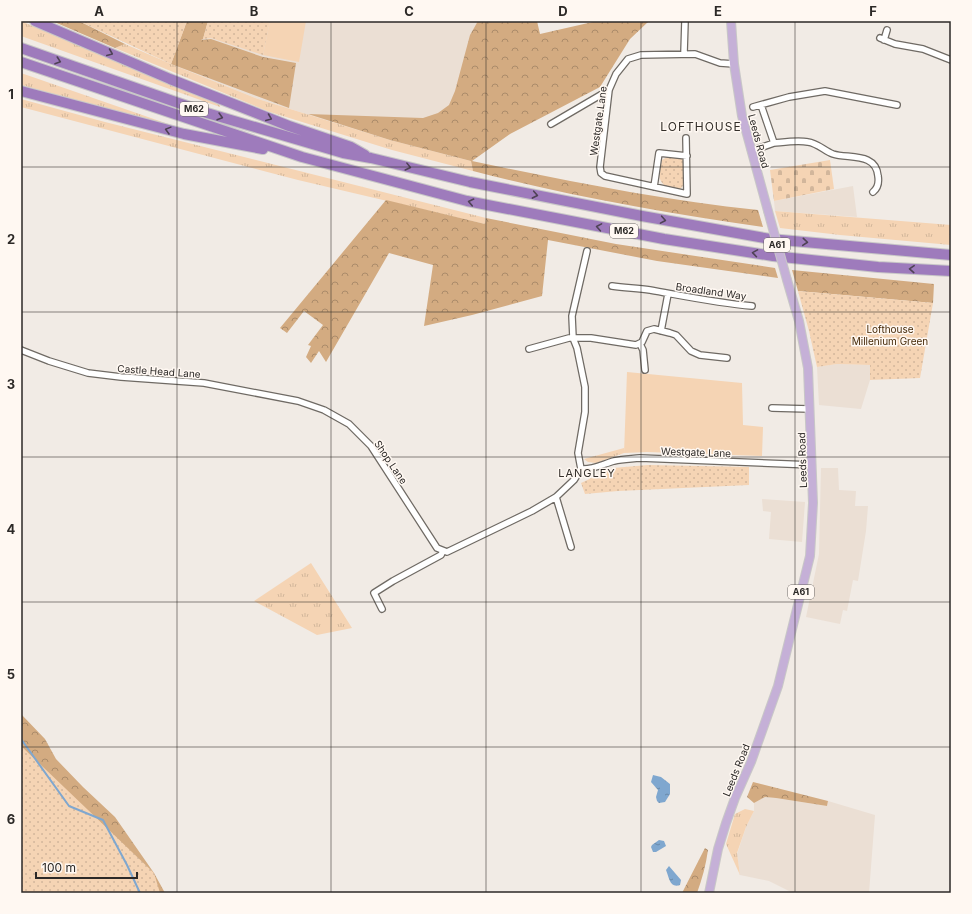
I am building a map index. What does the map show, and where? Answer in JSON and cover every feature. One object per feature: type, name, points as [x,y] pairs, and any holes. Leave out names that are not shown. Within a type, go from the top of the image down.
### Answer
[{"type":"highway","points":[[35,21],[178,82],[289,126],[351,147],[371,158]]},
{"type":"highway","name":"M62","points":[[21,48],[206,113],[343,153],[371,158],[478,184],[770,239],[951,255]]},
{"type":"highway","name":"M62","points":[[21,62],[302,157],[467,201],[664,239],[773,256],[878,267],[951,271]]},
{"type":"highway","name":"M62","points":[[21,91],[184,134],[302,157]]},
{"type":"main road","name":"Leeds Road","points":[[709,893],[718,849],[726,823],[751,762],[778,686],[810,556],[813,503],[808,368],[799,321],[742,116],[734,64],[731,21]]},
{"type":"street","points":[[685,21],[684,53],[695,54],[720,63],[734,64]]},
{"type":"street","points":[[887,30],[882,39],[895,44],[923,50],[951,60]]},
{"type":"street","name":"Westgate Lane","points":[[654,187],[605,176],[600,171],[609,90],[616,74],[628,59],[641,55],[684,53]]},
{"type":"street","points":[[551,124],[609,90]]},
{"type":"street","points":[[753,107],[789,97],[825,91],[897,105]]},
{"type":"street","points":[[886,110],[887,103]]},
{"type":"street","points":[[761,105],[774,143]]},
{"type":"street","points":[[686,138],[687,156],[687,194],[654,187],[659,153],[687,156]]},
{"type":"street","points":[[751,150],[774,143],[809,142],[833,154],[869,160],[875,165],[878,172],[877,189],[873,192]]},
{"type":"street","points":[[382,608],[374,593],[441,555],[443,552],[450,551],[556,497],[574,480],[581,469],[578,453],[585,412],[585,387],[574,338],[572,316],[587,251]]},
{"type":"street","name":"Broadland Way","points":[[612,286],[752,306]]},
{"type":"street","name":"Broadland Way","points":[[661,330],[668,294]]},
{"type":"street","points":[[640,344],[647,331],[652,329],[661,330],[676,335],[691,351],[700,355],[727,358]]},
{"type":"street","points":[[529,349],[565,338],[591,338],[634,345],[640,344]]},
{"type":"street","points":[[640,344],[643,350],[645,370]]},
{"type":"street","name":"Castle Head Lane","points":[[21,350],[88,373],[204,383],[298,401]]},
{"type":"street","name":"Shop Lane","points":[[298,401],[324,410],[349,424],[371,446],[437,548],[443,552]]},
{"type":"street","points":[[772,408],[810,409]]},
{"type":"street","name":"Westgate Lane","points":[[581,469],[598,467],[616,460],[640,458],[812,465]]},
{"type":"street","points":[[556,497],[571,547]]},
{"type":"shaded area","points":[[79,21],[499,21],[471,161],[390,140],[258,99],[171,64]]},
{"type":"shaded area","points":[[853,186],[857,217],[775,211],[774,201]]},
{"type":"shaded area","points":[[837,364],[870,365],[870,380],[861,409],[819,405],[817,367]]},
{"type":"shaded area","points":[[821,468],[838,468],[839,490],[856,491],[855,506],[868,506],[866,531],[858,581],[853,580],[847,611],[843,610],[840,624],[806,617],[819,554]]},
{"type":"shaded area","points":[[762,499],[805,502],[802,542],[769,539],[771,512],[763,511]]},
{"type":"shaded area","points":[[765,797],[827,806],[828,801],[875,815],[869,893],[793,893],[769,881],[740,875],[737,854],[746,827],[754,811],[754,803]]},
{"type":"green space","points":[[21,21],[220,105],[220,107],[21,36]]},
{"type":"green space","points":[[52,21],[79,21],[125,44],[115,48]]},
{"type":"green space","points":[[79,21],[187,21],[171,64]]},
{"type":"green space","points":[[187,21],[208,21],[203,39],[201,40],[211,39],[263,57],[296,63],[289,108],[171,64]]},
{"type":"green space","points":[[208,21],[270,21],[263,55],[211,38],[203,39]]},
{"type":"green space","points":[[270,21],[306,21],[299,62],[263,55]]},
{"type":"green space","points":[[478,21],[537,21],[540,34],[597,21],[649,21],[630,39],[600,87],[510,134],[472,161],[579,183],[686,201],[758,210],[763,227],[617,203],[509,180],[473,171],[471,161],[390,140],[308,114],[423,118],[438,113],[449,105],[455,91],[470,35]]},
{"type":"green space","points":[[125,44],[258,99],[390,140],[471,161],[473,171],[392,150],[270,112],[115,48]]},
{"type":"green space","points":[[21,73],[174,126],[21,85]]},
{"type":"green space","points":[[21,99],[105,122],[486,218],[485,224],[298,180],[21,107]]},
{"type":"green space","points":[[667,157],[679,157],[684,160],[684,183],[681,188],[675,190],[669,188],[661,182],[659,172],[662,160]]},
{"type":"green space","points":[[830,160],[834,189],[774,201],[770,170]]},
{"type":"green space","points":[[386,200],[485,224],[486,218],[616,244],[775,268],[778,278],[657,261],[548,240],[542,296],[424,326],[433,265],[389,253],[326,362],[319,351],[311,363],[306,357],[311,346],[308,345],[323,325],[304,311],[287,333],[280,328]]},
{"type":"green space","points":[[775,211],[951,225],[951,245],[780,228]]},
{"type":"green space","points":[[792,270],[934,284],[933,303],[798,291]]},
{"type":"green space","name":"Lofthouse Millenium Green","points":[[798,291],[933,303],[920,378],[870,380],[870,365],[837,364],[817,367]]},
{"type":"green space","points":[[627,372],[742,383],[743,425],[763,427],[762,456],[647,452],[624,453]]},
{"type":"green space","points":[[624,448],[624,453],[596,463],[588,462],[584,459]]},
{"type":"green space","points":[[648,465],[749,467],[749,485],[585,494],[581,483],[613,468]]},
{"type":"green space","points":[[311,563],[352,628],[317,635],[254,601]]},
{"type":"green space","points":[[21,714],[45,739],[56,759],[115,817],[154,873],[165,893],[21,893]]},
{"type":"green space","points":[[21,746],[154,873],[160,893],[21,893]]},
{"type":"green space","points":[[753,782],[828,801],[827,806],[765,797],[754,803],[747,797]]},
{"type":"green space","points":[[745,809],[754,811],[746,827],[737,853],[740,875],[726,844],[735,814]]},
{"type":"green space","points":[[705,848],[708,850],[707,856],[704,872],[697,893],[682,893]]},
{"type":"water","points":[[653,775],[661,777],[670,784],[670,794],[665,802],[659,803],[657,801],[656,797],[658,790],[651,782]]},
{"type":"water","points":[[659,840],[664,841],[666,846],[656,852],[653,852],[651,847],[652,845]]},
{"type":"water","points":[[669,866],[681,880],[680,885],[677,886],[670,882],[666,870]]},
{"type":"waterway","points":[[21,739],[69,806],[103,820],[140,893]]},
{"type":"district","name":"LOFTHOUSE","points":[[701,127]]},
{"type":"district","name":"LANGLEY","points":[[587,473]]}]
